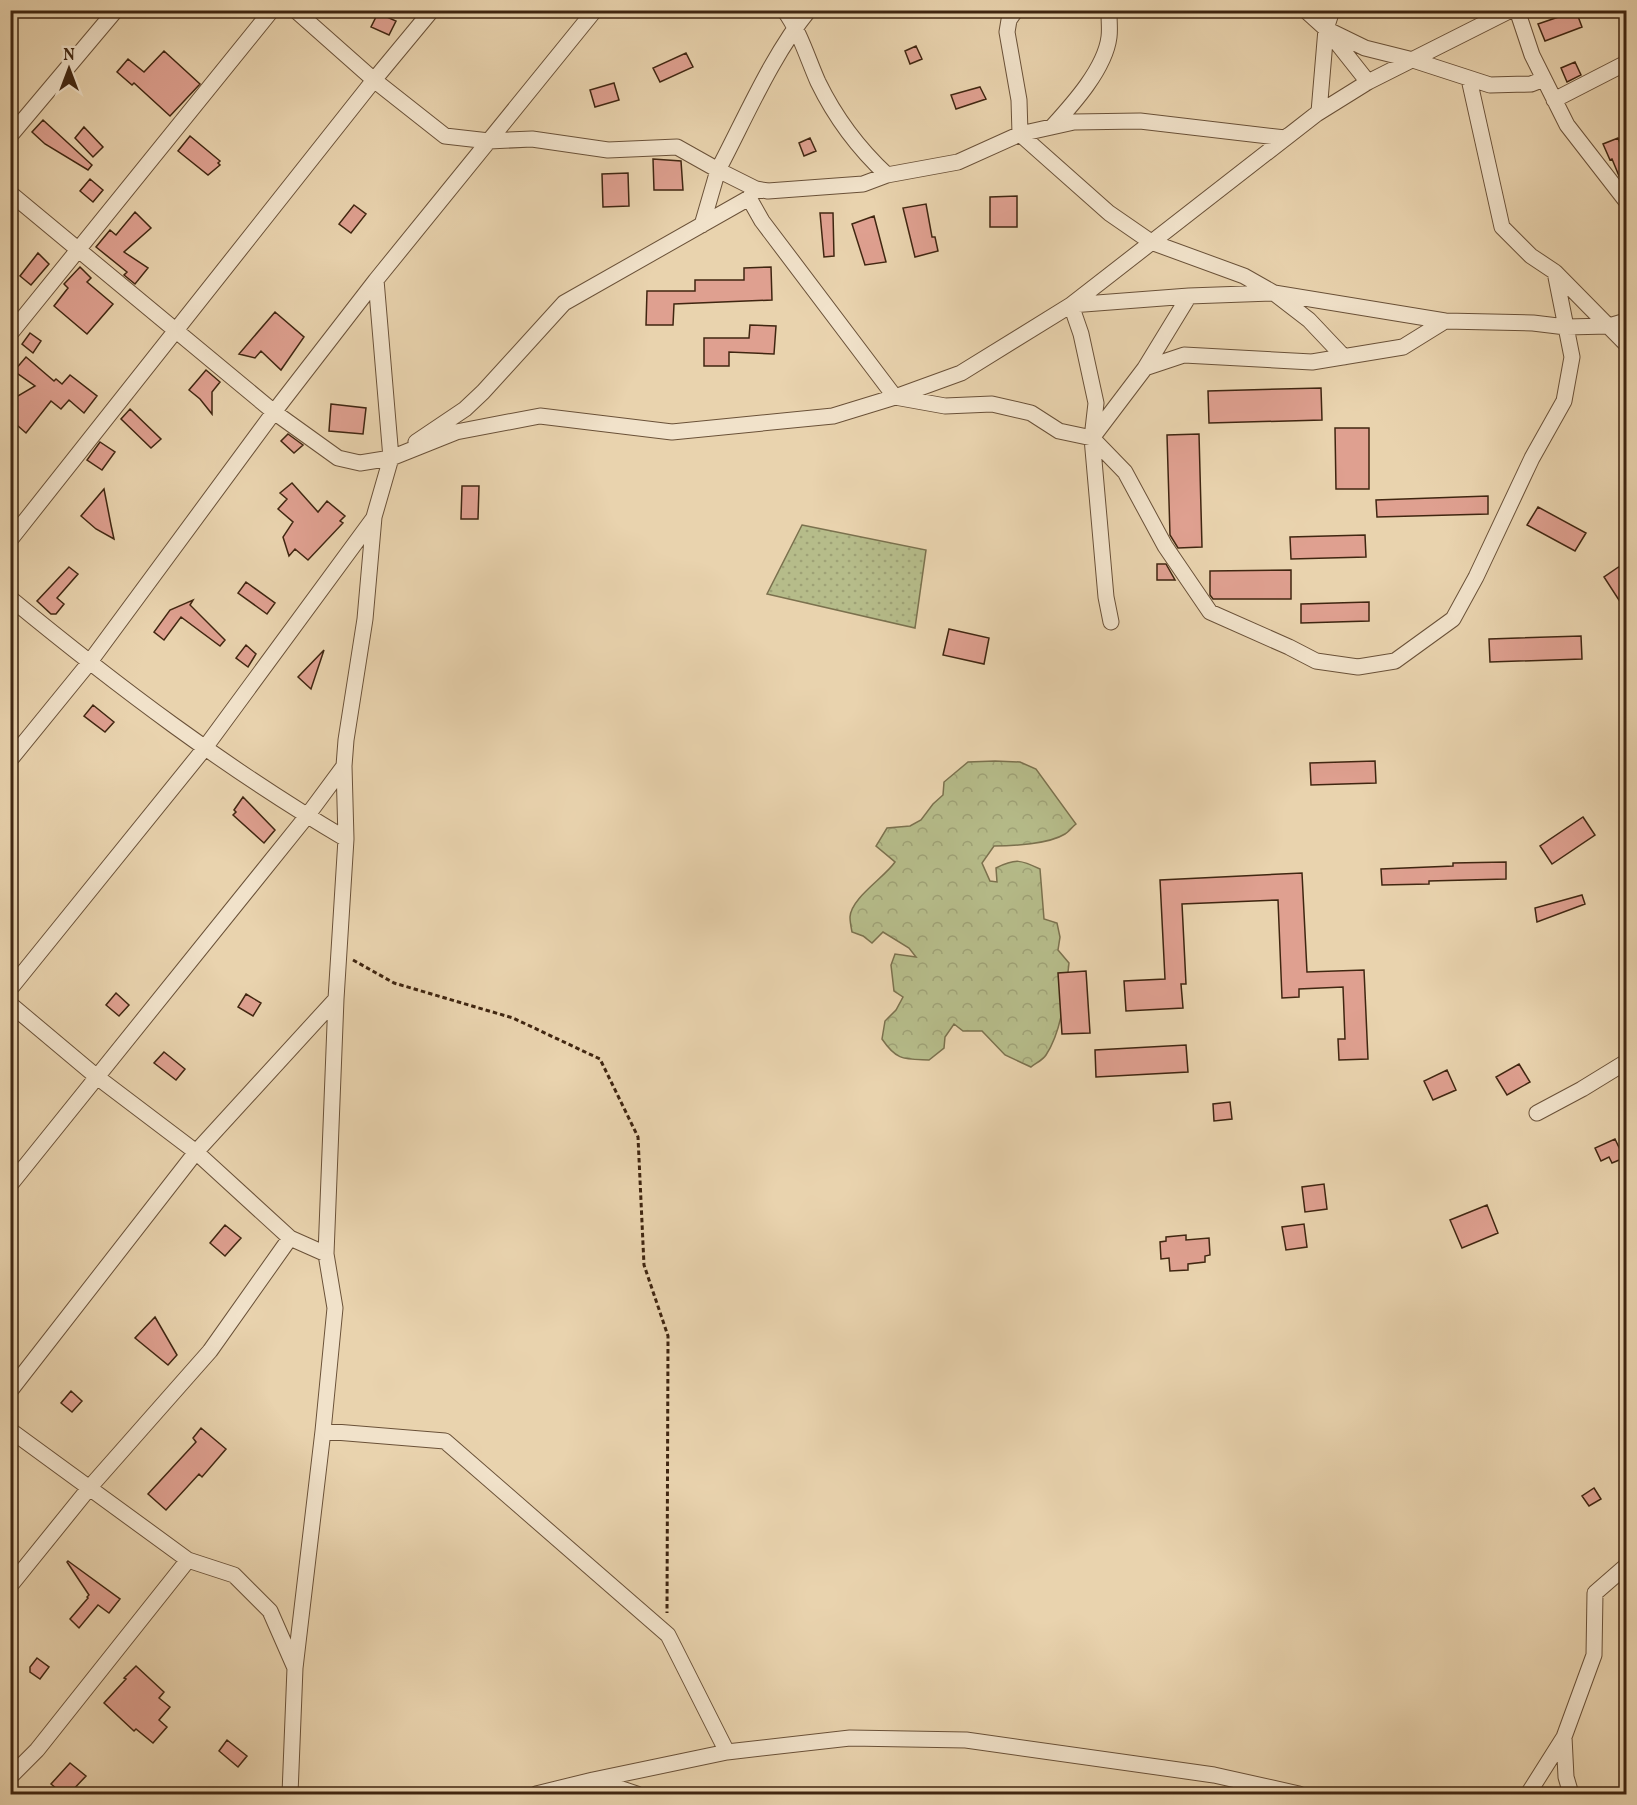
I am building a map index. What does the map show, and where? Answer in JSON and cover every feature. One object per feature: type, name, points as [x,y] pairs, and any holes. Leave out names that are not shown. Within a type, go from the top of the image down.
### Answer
[{"type":"street","points":[[10,136],[116,10]]},
{"type":"street","points":[[10,334],[272,10]]},
{"type":"street","points":[[295,10],[374,80],[445,136],[489,141],[532,139],[608,150],[677,147],[718,170],[752,194],[762,221],[895,397],[945,406],[993,405],[1031,413],[1059,431],[1092,438],[1125,472],[1165,546],[1210,612],[1316,661],[1358,667],[1395,661],[1453,619],[1476,577],[1532,458],[1564,401],[1572,357],[1555,272]]},
{"type":"street","points":[[10,540],[432,10]]},
{"type":"street","points":[[10,760],[89,663],[274,412],[376,280],[595,10]]},
{"type":"street","points":[[784,10],[795,27],[836,114],[865,155],[887,175]]},
{"type":"street","points":[[702,225],[718,170],[760,88],[795,27],[809,10]]},
{"type":"street","points":[[1016,10],[1009,20],[1007,32],[1019,100],[1020,134],[1108,213],[1151,242],[1244,276],[1274,293],[1309,320],[1344,357]]},
{"type":"street","points":[[1052,127],[1083,92],[1103,57],[1109,38],[1108,14],[1112,10]]},
{"type":"street","points":[[1305,10],[1326,29],[1368,82]]},
{"type":"street","points":[[10,193],[274,412],[338,458],[360,463],[391,458],[456,432],[540,416],[672,432],[833,416],[961,373],[1071,306],[1319,112],[1326,29],[1332,10]]},
{"type":"street","points":[[391,458],[465,409],[564,303],[752,194],[863,184],[887,175],[958,162],[1020,134],[1074,122],[1140,121],[1285,138],[1319,112],[1368,82],[1510,10]]},
{"type":"street","points":[[1516,10],[1532,55],[1568,125],[1626,201]]},
{"type":"street","points":[[1326,29],[1365,48],[1413,60],[1490,85],[1531,84],[1544,79]]},
{"type":"street","points":[[1554,100],[1626,63]]},
{"type":"street","points":[[1469,80],[1502,227],[1531,256],[1555,272],[1626,344]]},
{"type":"street","points":[[291,1794],[295,1668],[335,1308],[326,1254],[336,999],[346,839],[344,766],[365,619],[374,517],[391,458],[376,280]]},
{"type":"street","points":[[1071,306],[1189,296],[1274,293],[1445,321],[1533,323],[1566,327],[1610,326],[1626,321]]},
{"type":"street","points":[[1092,438],[1145,368],[1189,296]]},
{"type":"street","points":[[1071,306],[1081,334],[1096,403],[1092,438],[1106,597],[1111,622]]},
{"type":"street","points":[[1145,368],[1184,355],[1312,362],[1344,357],[1403,347],[1445,321]]},
{"type":"street","points":[[10,989],[204,748],[374,517]]},
{"type":"street","points":[[10,598],[89,663],[204,748],[346,839]]},
{"type":"street","points":[[10,1185],[307,816],[344,766]]},
{"type":"street","points":[[10,1391],[196,1152],[336,999]]},
{"type":"street","points":[[10,1004],[97,1077],[196,1152],[290,1238],[326,1254]]},
{"type":"street","points":[[1537,1113],[1626,1062]]},
{"type":"street","points":[[10,1586],[90,1487],[210,1351],[290,1238]]},
{"type":"street","points":[[10,1430],[188,1560],[234,1575],[270,1611],[295,1668]]},
{"type":"street","points":[[323,1431],[445,1441],[668,1635],[728,1752]]},
{"type":"street","points":[[10,1777],[37,1750],[188,1560]]},
{"type":"street","points":[[1527,1794],[1564,1737],[1594,1655],[1595,1593],[1626,1566]]},
{"type":"street","points":[[1564,1737],[1566,1777],[1571,1794]]},
{"type":"street","points":[[536,1794],[728,1752],[850,1738],[966,1740],[1214,1775],[1299,1794]]},
{"type":"street","points":[[593,1780],[638,1794]]},
{"type":"path","points":[[339,953],[394,983],[513,1018],[600,1059],[638,1137],[644,1265],[668,1336],[666,1595],[668,1635]]},
{"type":"green space","points":[[802,525],[926,550],[915,628],[767,594]]},
{"type":"green space","points":[[968,762],[1020,762],[1036,769],[1076,824],[1066,833],[1050,840],[1021,845],[994,846],[982,863],[990,881],[997,882],[996,868],[1009,863],[1023,862],[1040,869],[1044,919],[1057,923],[1060,937],[1058,950],[1069,963],[1056,1034],[1045,1057],[1031,1067],[1005,1055],[982,1031],[963,1031],[954,1024],[945,1037],[944,1048],[929,1060],[902,1057],[892,1051],[882,1039],[885,1021],[896,1010],[903,997],[894,991],[891,965],[895,954],[916,957],[909,948],[883,932],[872,943],[852,932],[850,917],[852,910],[862,895],[895,862],[876,846],[887,828],[910,826],[921,820],[943,795],[944,782]]},
{"type":"building","points":[[1576,11],[1582,27],[1545,41],[1538,24]]},
{"type":"building","points":[[378,13],[396,21],[389,35],[371,27]]},
{"type":"building","points":[[916,46],[922,59],[910,64],[905,51]]},
{"type":"building","points":[[164,51],[200,84],[170,116],[134,83],[132,85],[117,72],[128,59],[144,72]]},
{"type":"building","points":[[686,53],[693,67],[660,82],[653,68]]},
{"type":"building","points":[[1575,62],[1581,75],[1567,82],[1561,68]]},
{"type":"building","points":[[614,83],[619,100],[595,107],[590,90]]},
{"type":"building","points":[[980,87],[986,99],[956,109],[951,95]]},
{"type":"building","points":[[43,120],[92,165],[88,170],[45,144],[32,132]]},
{"type":"building","points":[[84,127],[103,147],[93,157],[75,138]]},
{"type":"building","points":[[190,136],[220,161],[218,163],[220,165],[208,175],[178,151]]},
{"type":"building","points":[[810,138],[816,151],[804,156],[799,143]]},
{"type":"building","points":[[1618,138],[1626,159],[1626,186],[1603,144]]},
{"type":"building","points":[[653,159],[681,161],[683,190],[654,190]]},
{"type":"building","points":[[628,173],[629,206],[603,207],[602,174]]},
{"type":"building","points":[[90,179],[103,190],[93,202],[80,191]]},
{"type":"building","points":[[1017,196],[1017,227],[990,227],[990,197]]},
{"type":"building","points":[[926,204],[932,237],[935,237],[938,251],[915,257],[903,208]]},
{"type":"building","points":[[354,205],[366,214],[351,233],[339,224]]},
{"type":"building","points":[[135,212],[151,228],[124,252],[148,268],[135,284],[124,275],[127,272],[96,247],[110,230],[116,235]]},
{"type":"building","points":[[820,213],[833,213],[834,256],[824,257]]},
{"type":"building","points":[[874,216],[886,262],[865,265],[852,224]]},
{"type":"building","points":[[38,253],[49,264],[31,285],[20,276]]},
{"type":"building","points":[[80,267],[91,278],[87,282],[113,304],[87,334],[54,306],[68,288],[64,284]]},
{"type":"building","points":[[771,267],[772,300],[674,304],[673,325],[646,325],[647,291],[695,291],[695,280],[744,280],[744,268]]},
{"type":"building","points":[[275,312],[304,337],[281,370],[261,351],[255,358],[239,354]]},
{"type":"building","points":[[750,325],[776,326],[774,354],[729,352],[729,366],[704,366],[704,338],[749,338]]},
{"type":"building","points":[[30,333],[41,341],[33,353],[22,344]]},
{"type":"building","points":[[26,357],[54,381],[56,379],[62,384],[70,375],[97,396],[84,413],[69,400],[61,409],[51,401],[26,433],[10,419],[10,403],[35,386],[14,371]]},
{"type":"building","points":[[206,370],[220,382],[212,392],[212,414],[189,390]]},
{"type":"building","points":[[1321,388],[1322,420],[1209,423],[1208,391]]},
{"type":"building","points":[[331,404],[366,408],[363,434],[329,431]]},
{"type":"building","points":[[130,409],[161,439],[151,448],[121,419]]},
{"type":"building","points":[[1335,428],[1369,428],[1369,489],[1336,489]]},
{"type":"building","points":[[288,434],[303,445],[294,453],[281,441]]},
{"type":"building","points":[[1199,434],[1202,547],[1178,548],[1170,535],[1167,435]]},
{"type":"building","points":[[100,442],[115,452],[102,470],[87,460]]},
{"type":"building","points":[[292,483],[318,512],[327,501],[345,516],[340,521],[343,523],[308,560],[295,549],[289,556],[283,537],[293,522],[278,509],[287,499],[280,493]]},
{"type":"building","points":[[462,486],[479,486],[478,519],[461,519]]},
{"type":"building","points":[[104,489],[114,539],[96,529],[81,516]]},
{"type":"building","points":[[1488,496],[1488,514],[1377,517],[1376,500]]},
{"type":"building","points":[[1538,507],[1586,533],[1575,551],[1527,525]]},
{"type":"building","points":[[1365,535],[1366,557],[1291,559],[1290,537]]},
{"type":"building","points":[[1157,564],[1166,564],[1175,580],[1157,580]]},
{"type":"building","points":[[1620,566],[1626,576],[1626,611],[1604,577]]},
{"type":"building","points":[[69,567],[78,574],[57,598],[64,604],[56,614],[51,614],[37,601]]},
{"type":"building","points":[[1291,570],[1291,599],[1213,599],[1210,595],[1210,571]]},
{"type":"building","points":[[246,582],[275,603],[267,614],[238,593]]},
{"type":"building","points":[[193,600],[190,605],[225,640],[220,646],[181,617],[164,640],[154,632],[170,610]]},
{"type":"building","points":[[1369,602],[1369,621],[1301,623],[1301,604]]},
{"type":"building","points":[[949,629],[989,638],[984,664],[943,655]]},
{"type":"building","points":[[1581,636],[1582,659],[1490,662],[1489,639]]},
{"type":"building","points":[[246,645],[256,654],[248,667],[236,658]]},
{"type":"building","points":[[324,650],[311,689],[298,677]]},
{"type":"building","points":[[93,705],[114,722],[105,732],[84,716]]},
{"type":"building","points":[[1375,761],[1376,783],[1311,785],[1310,763]]},
{"type":"building","points":[[243,797],[275,830],[264,843],[233,815]]},
{"type":"building","points":[[1583,817],[1595,835],[1552,864],[1540,846]]},
{"type":"building","points":[[1506,862],[1506,879],[1382,885],[1381,869],[1453,866],[1453,863]]},
{"type":"building","points":[[1302,873],[1307,972],[1364,970],[1368,1059],[1339,1060],[1338,1039],[1345,1039],[1343,987],[1299,989],[1299,997],[1282,998],[1278,900],[1182,904],[1186,984],[1181,984],[1183,1008],[1126,1011],[1124,981],[1165,979],[1160,880]]},
{"type":"building","points":[[1582,895],[1585,904],[1537,922],[1535,908]]},
{"type":"building","points":[[1086,971],[1090,1033],[1062,1034],[1058,973]]},
{"type":"building","points":[[116,993],[129,1005],[119,1016],[106,1005]]},
{"type":"building","points":[[246,994],[261,1003],[253,1016],[238,1007]]},
{"type":"building","points":[[1186,1045],[1188,1072],[1096,1077],[1095,1050]]},
{"type":"building","points":[[164,1052],[185,1069],[176,1080],[154,1063]]},
{"type":"building","points":[[1519,1064],[1530,1082],[1507,1095],[1496,1077]]},
{"type":"building","points":[[1447,1070],[1456,1090],[1433,1100],[1424,1081]]},
{"type":"building","points":[[1230,1102],[1232,1119],[1214,1121],[1213,1104]]},
{"type":"building","points":[[1615,1139],[1624,1158],[1612,1163],[1609,1157],[1601,1161],[1595,1148]]},
{"type":"building","points":[[1324,1184],[1327,1209],[1305,1212],[1302,1187]]},
{"type":"building","points":[[1487,1205],[1498,1233],[1462,1248],[1450,1220]]},
{"type":"building","points":[[1304,1224],[1307,1247],[1286,1250],[1282,1227]]},
{"type":"building","points":[[225,1225],[241,1238],[225,1256],[210,1243]]},
{"type":"building","points":[[1186,1235],[1186,1240],[1209,1238],[1210,1255],[1205,1256],[1205,1262],[1188,1264],[1188,1270],[1170,1271],[1169,1258],[1161,1259],[1160,1242],[1166,1241],[1166,1237]]},
{"type":"building","points":[[155,1317],[177,1355],[168,1365],[135,1338]]},
{"type":"building","points":[[71,1391],[82,1401],[72,1412],[61,1403]]},
{"type":"building","points":[[201,1428],[226,1449],[202,1477],[199,1474],[166,1510],[148,1494],[196,1442],[193,1438]]},
{"type":"building","points":[[1594,1488],[1601,1499],[1589,1506],[1582,1496]]},
{"type":"building","points":[[68,1561],[120,1599],[109,1613],[98,1605],[79,1628],[70,1619],[89,1595]]},
{"type":"building","points":[[37,1658],[49,1667],[40,1679],[30,1672],[30,1667]]},
{"type":"building","points":[[136,1666],[164,1692],[159,1698],[170,1707],[159,1720],[167,1727],[153,1743],[136,1729],[134,1731],[104,1703]]},
{"type":"building","points":[[227,1740],[247,1756],[238,1767],[219,1751]]},
{"type":"building","points":[[70,1763],[86,1776],[69,1794],[63,1794],[51,1784]]}]
